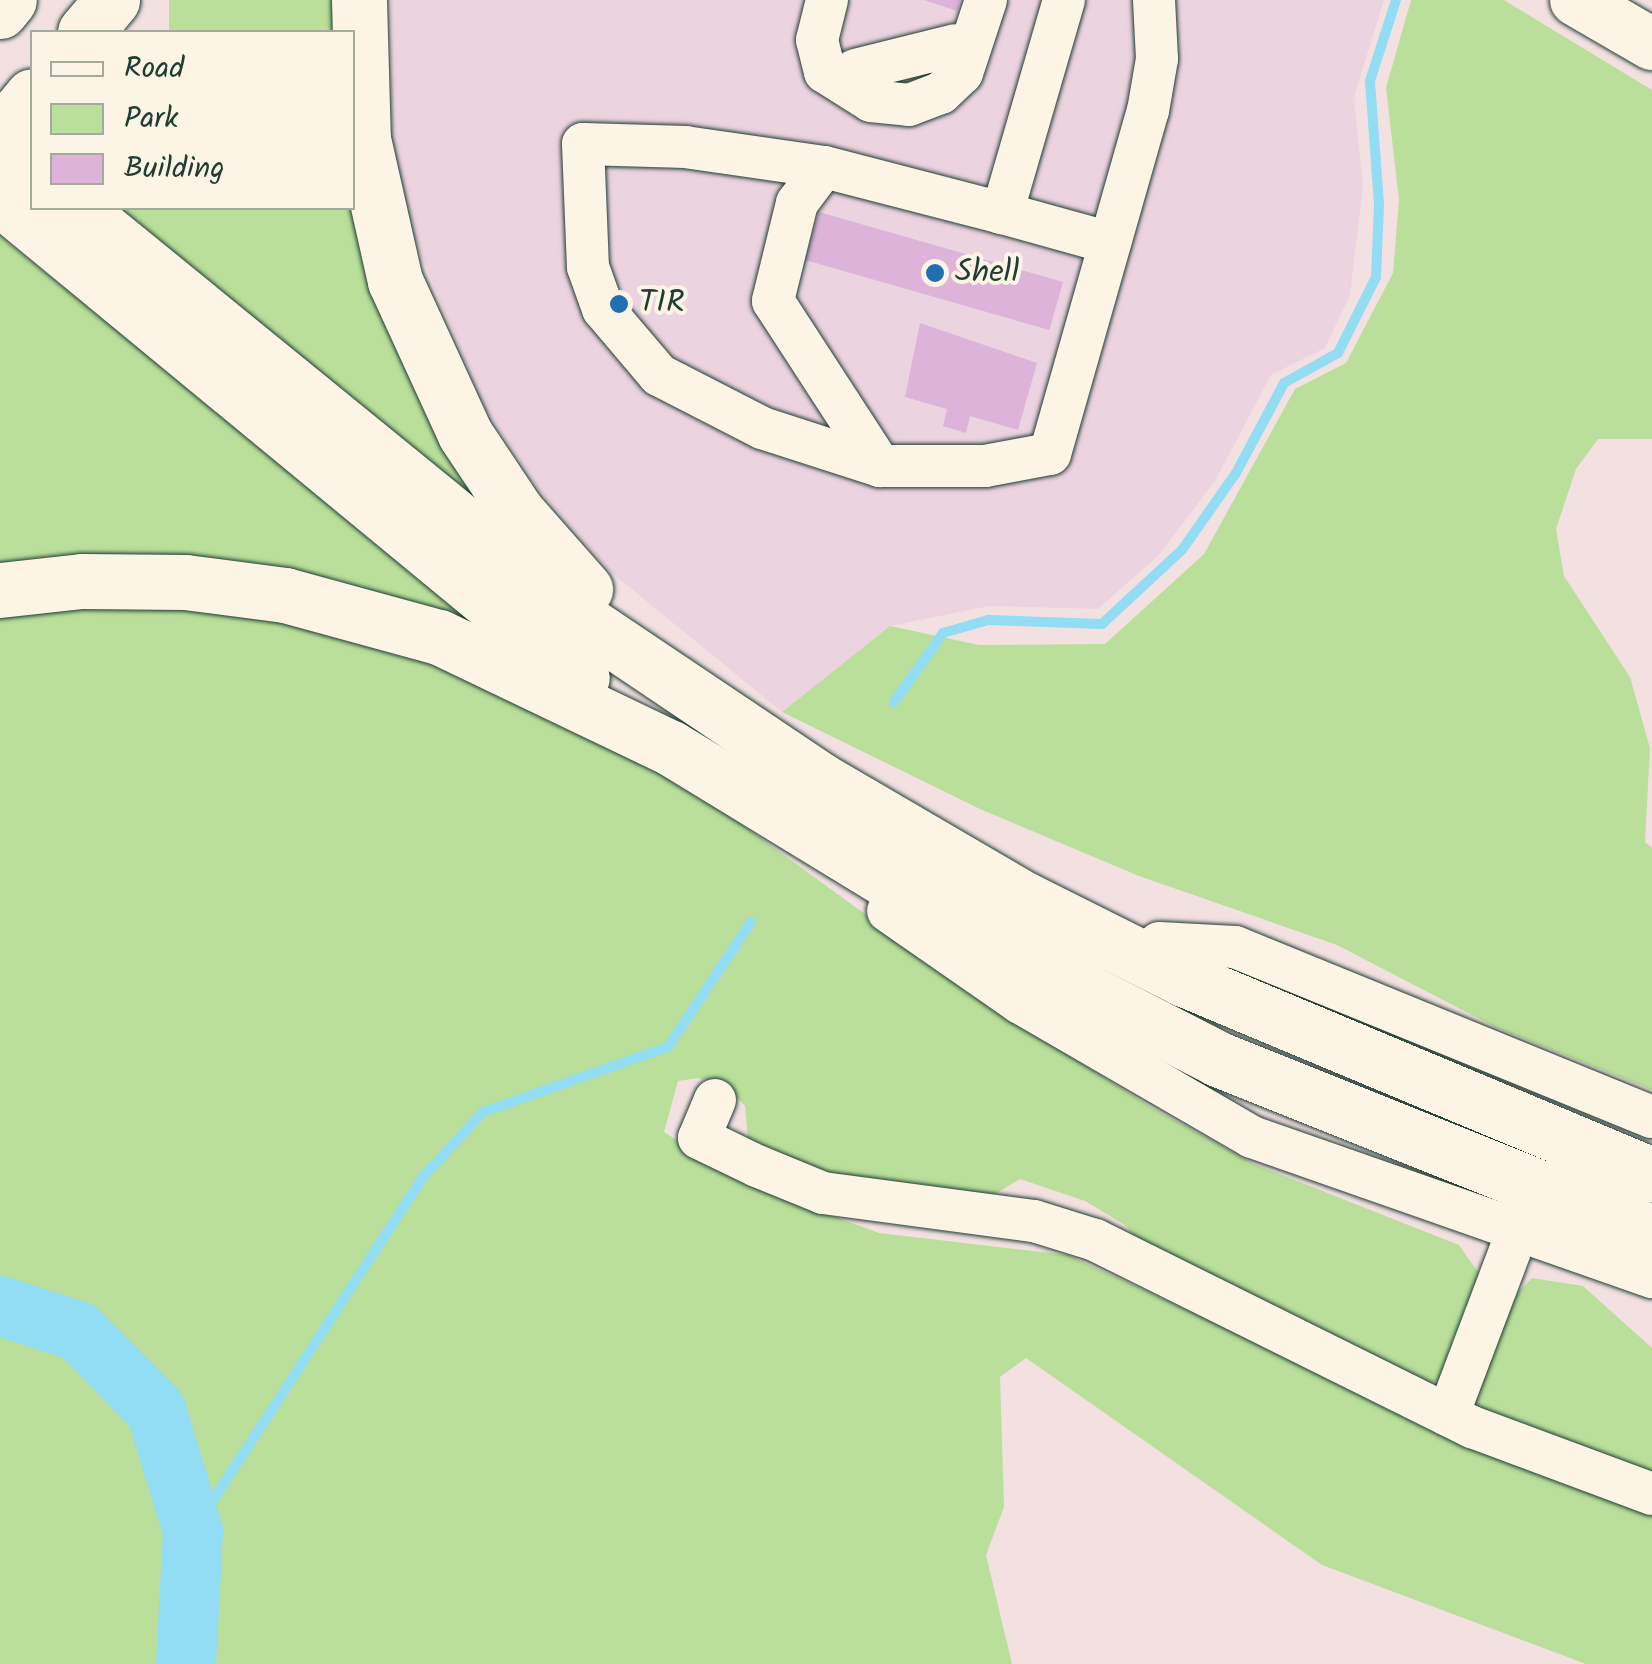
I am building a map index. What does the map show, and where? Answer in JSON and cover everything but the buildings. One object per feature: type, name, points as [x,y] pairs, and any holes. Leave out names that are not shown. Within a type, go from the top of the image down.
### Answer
[{"type":"highway","points":[[0,11],[9,0]]},
{"type":"highway","points":[[87,30],[112,0]]},
{"type":"highway","points":[[359,0],[359,97],[378,221],[425,358],[465,434],[517,512],[680,682]]},
{"type":"highway","points":[[0,135],[30,98]]},
{"type":"highway","points":[[0,144],[30,169]]},
{"type":"highway","points":[[0,198],[88,236],[580,618],[836,790],[1103,940],[1345,1051],[1652,1175]]},
{"type":"highway","points":[[88,236],[671,748]]},
{"type":"highway","points":[[0,590],[82,582],[185,582],[355,610],[519,670],[671,748],[979,936],[1218,1059],[1648,1270]]},
{"type":"main road","points":[[1576,0],[1652,44]]},
{"type":"lane","points":[[823,13],[855,70],[878,83],[914,84],[942,67],[955,45],[968,0]]},
{"type":"lane","points":[[823,13],[819,62],[834,80],[872,102],[910,105],[941,94],[962,72],[986,0]]},
{"type":"lane","points":[[1002,213],[1064,0]]},
{"type":"lane","points":[[1110,243],[824,167],[686,148],[584,144],[588,267],[603,309],[659,375],[762,428],[880,466],[985,466],[1050,454],[1110,243],[1151,96],[1154,0]]},
{"type":"lane","points":[[824,167],[797,203],[773,301],[880,466]]},
{"type":"lane","points":[[888,910],[1020,1002],[1252,1137],[1517,1232],[1648,1270]]},
{"type":"lane","points":[[1159,943],[1235,947],[1652,1116]]},
{"type":"lane","points":[[715,1100],[698,1138],[823,1194],[1034,1221],[1095,1240],[1448,1415],[1594,1478],[1652,1494]]},
{"type":"lane","points":[[1448,1415],[1517,1232]]},
{"type":"shaded area","points":[[391,0],[1384,0],[1354,97],[1363,186],[1350,295],[1325,348],[1271,375],[1215,481],[1159,555],[1098,609],[989,606],[890,626],[782,712],[612,573],[540,491],[483,405],[392,184]]},
{"type":"green space","points":[[169,0],[342,0],[342,30],[169,30]]},
{"type":"green space","points":[[1411,0],[1504,0],[1652,90],[1652,439],[1598,439],[1576,469],[1556,529],[1564,576],[1630,677],[1650,748],[1645,842],[1652,848],[1652,1090],[1495,1027],[1337,945],[1139,876],[980,809],[782,712],[890,626],[979,645],[1105,644],[1204,554],[1295,389],[1346,363],[1393,273],[1399,200],[1386,88]]},
{"type":"green space","points":[[122,210],[353,210],[514,538],[122,220],[126,213]]},
{"type":"green space","points":[[0,236],[64,288],[69,282],[523,654],[0,576]]},
{"type":"green space","points":[[73,602],[209,605],[386,640],[602,738],[726,813],[1000,1012],[1151,1107],[1254,1164],[1459,1245],[1484,1281],[1439,1380],[1424,1385],[1141,1244],[1125,1225],[1085,1201],[1020,1179],[980,1203],[806,1176],[748,1142],[745,1106],[725,1085],[698,1078],[678,1081],[664,1132],[745,1184],[879,1233],[1068,1255],[1534,1471],[1652,1510],[1652,1664],[1586,1664],[1322,1565],[1026,1358],[1000,1377],[1004,1507],[986,1555],[1012,1664],[0,1664],[0,611]]},
{"type":"green space","points":[[1532,1278],[1583,1286],[1652,1348],[1652,1483],[1490,1425],[1473,1396],[1507,1303]]},
{"type":"waterway","points":[[894,702],[943,633],[988,620],[1102,624],[1182,550],[1236,473],[1284,383],[1338,353],[1376,277],[1379,204],[1370,81],[1396,0]]},
{"type":"waterway","points":[[193,1531],[422,1178],[483,1112],[668,1047],[751,922]]},
{"type":"waterway","points":[[0,1306],[78,1331],[156,1410],[193,1531],[186,1664]]},
{"type":"place","name":"Shell","points":[[935,273]]},
{"type":"place","name":"TIR","points":[[619,304]]}]
